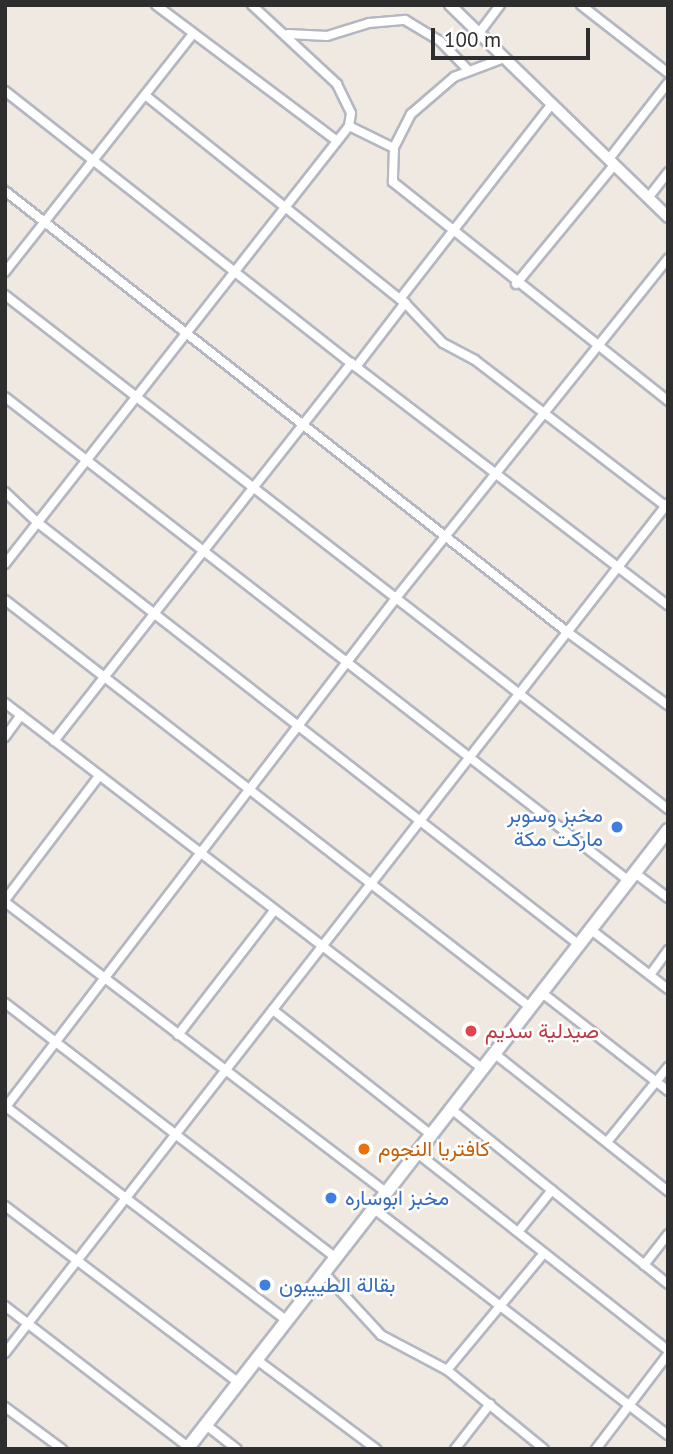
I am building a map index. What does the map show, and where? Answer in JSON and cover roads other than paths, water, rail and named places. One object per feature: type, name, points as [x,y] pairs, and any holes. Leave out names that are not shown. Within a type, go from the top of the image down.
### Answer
[{"type":"main road","points":[[188,1448],[668,830]]},
{"type":"street","points":[[156,5],[337,141]]},
{"type":"street","points":[[5,564],[283,205],[349,126],[351,113],[337,85],[288,34],[252,5]]},
{"type":"street","points":[[450,5],[668,217]]},
{"type":"street","points":[[479,33],[500,5]]},
{"type":"street","points":[[582,5],[668,73]]},
{"type":"street","points":[[288,34],[327,36],[369,23],[405,20],[440,41],[467,70]]},
{"type":"street","points":[[5,272],[193,34]]},
{"type":"street","points":[[504,58],[467,70],[411,114],[394,148],[393,183],[451,233],[668,401]]},
{"type":"street","points":[[516,284],[612,162],[668,83]]},
{"type":"street","points":[[5,91],[493,474],[668,605]]},
{"type":"street","points":[[5,1353],[273,1010],[418,818],[667,506],[475,360],[443,343],[403,301],[145,95]]},
{"type":"street","points":[[54,741],[202,549],[353,365],[451,233],[552,104]]},
{"type":"street","points":[[349,126],[394,148]]},
{"type":"street","points":[[648,198],[668,172]]},
{"type":"street","points":[[5,191],[444,537],[668,705]]},
{"type":"street","points":[[288,1321],[5,1107],[493,474],[668,259]]},
{"type":"street","points":[[5,295],[668,808]]},
{"type":"street","points":[[5,397],[469,756],[632,877],[668,898]]},
{"type":"street","points":[[5,492],[38,523],[578,944]]},
{"type":"street","points":[[5,600],[530,1007]]},
{"type":"street","points":[[5,703],[484,1069]]},
{"type":"street","points":[[5,737],[21,715]]},
{"type":"street","points":[[99,776],[5,901],[224,1071],[386,1192]]},
{"type":"street","points":[[178,1035],[274,911]]},
{"type":"street","points":[[590,929],[668,989]]},
{"type":"street","points":[[650,975],[668,950]]},
{"type":"street","points":[[541,992],[668,1091]]},
{"type":"street","points":[[5,1003],[335,1257]]},
{"type":"street","points":[[273,1010],[430,1134]]},
{"type":"street","points":[[495,1054],[668,1191]]},
{"type":"street","points":[[607,1142],[668,1067]]},
{"type":"street","points":[[450,1108],[668,1284]]},
{"type":"street","points":[[416,1152],[668,1352],[596,1449]]},
{"type":"street","points":[[517,1232],[551,1190]]},
{"type":"street","points":[[5,1206],[239,1383]]},
{"type":"street","points":[[373,1208],[668,1435]]},
{"type":"street","points":[[644,1265],[668,1234]]},
{"type":"street","points":[[447,1370],[544,1253]]},
{"type":"street","points":[[324,1273],[381,1335],[447,1370],[544,1449]]},
{"type":"street","points":[[5,1306],[188,1448]]},
{"type":"street","points":[[257,1360],[376,1449]]},
{"type":"street","points":[[455,1449],[490,1404]]},
{"type":"street","points":[[5,1407],[62,1449]]},
{"type":"street","points":[[206,1425],[237,1449]]},
{"type":"place","name":"مخبز وسوبر ماركت مكة","points":[[617,827]]},
{"type":"place","name":"صيدلية سديم","points":[[471,1031]]},
{"type":"place","name":"كافتريا النجوم","points":[[364,1149]]},
{"type":"place","name":"مخبز ابوساره","points":[[331,1198]]},
{"type":"place","name":"بقالة الطييبون","points":[[265,1285]]}]
